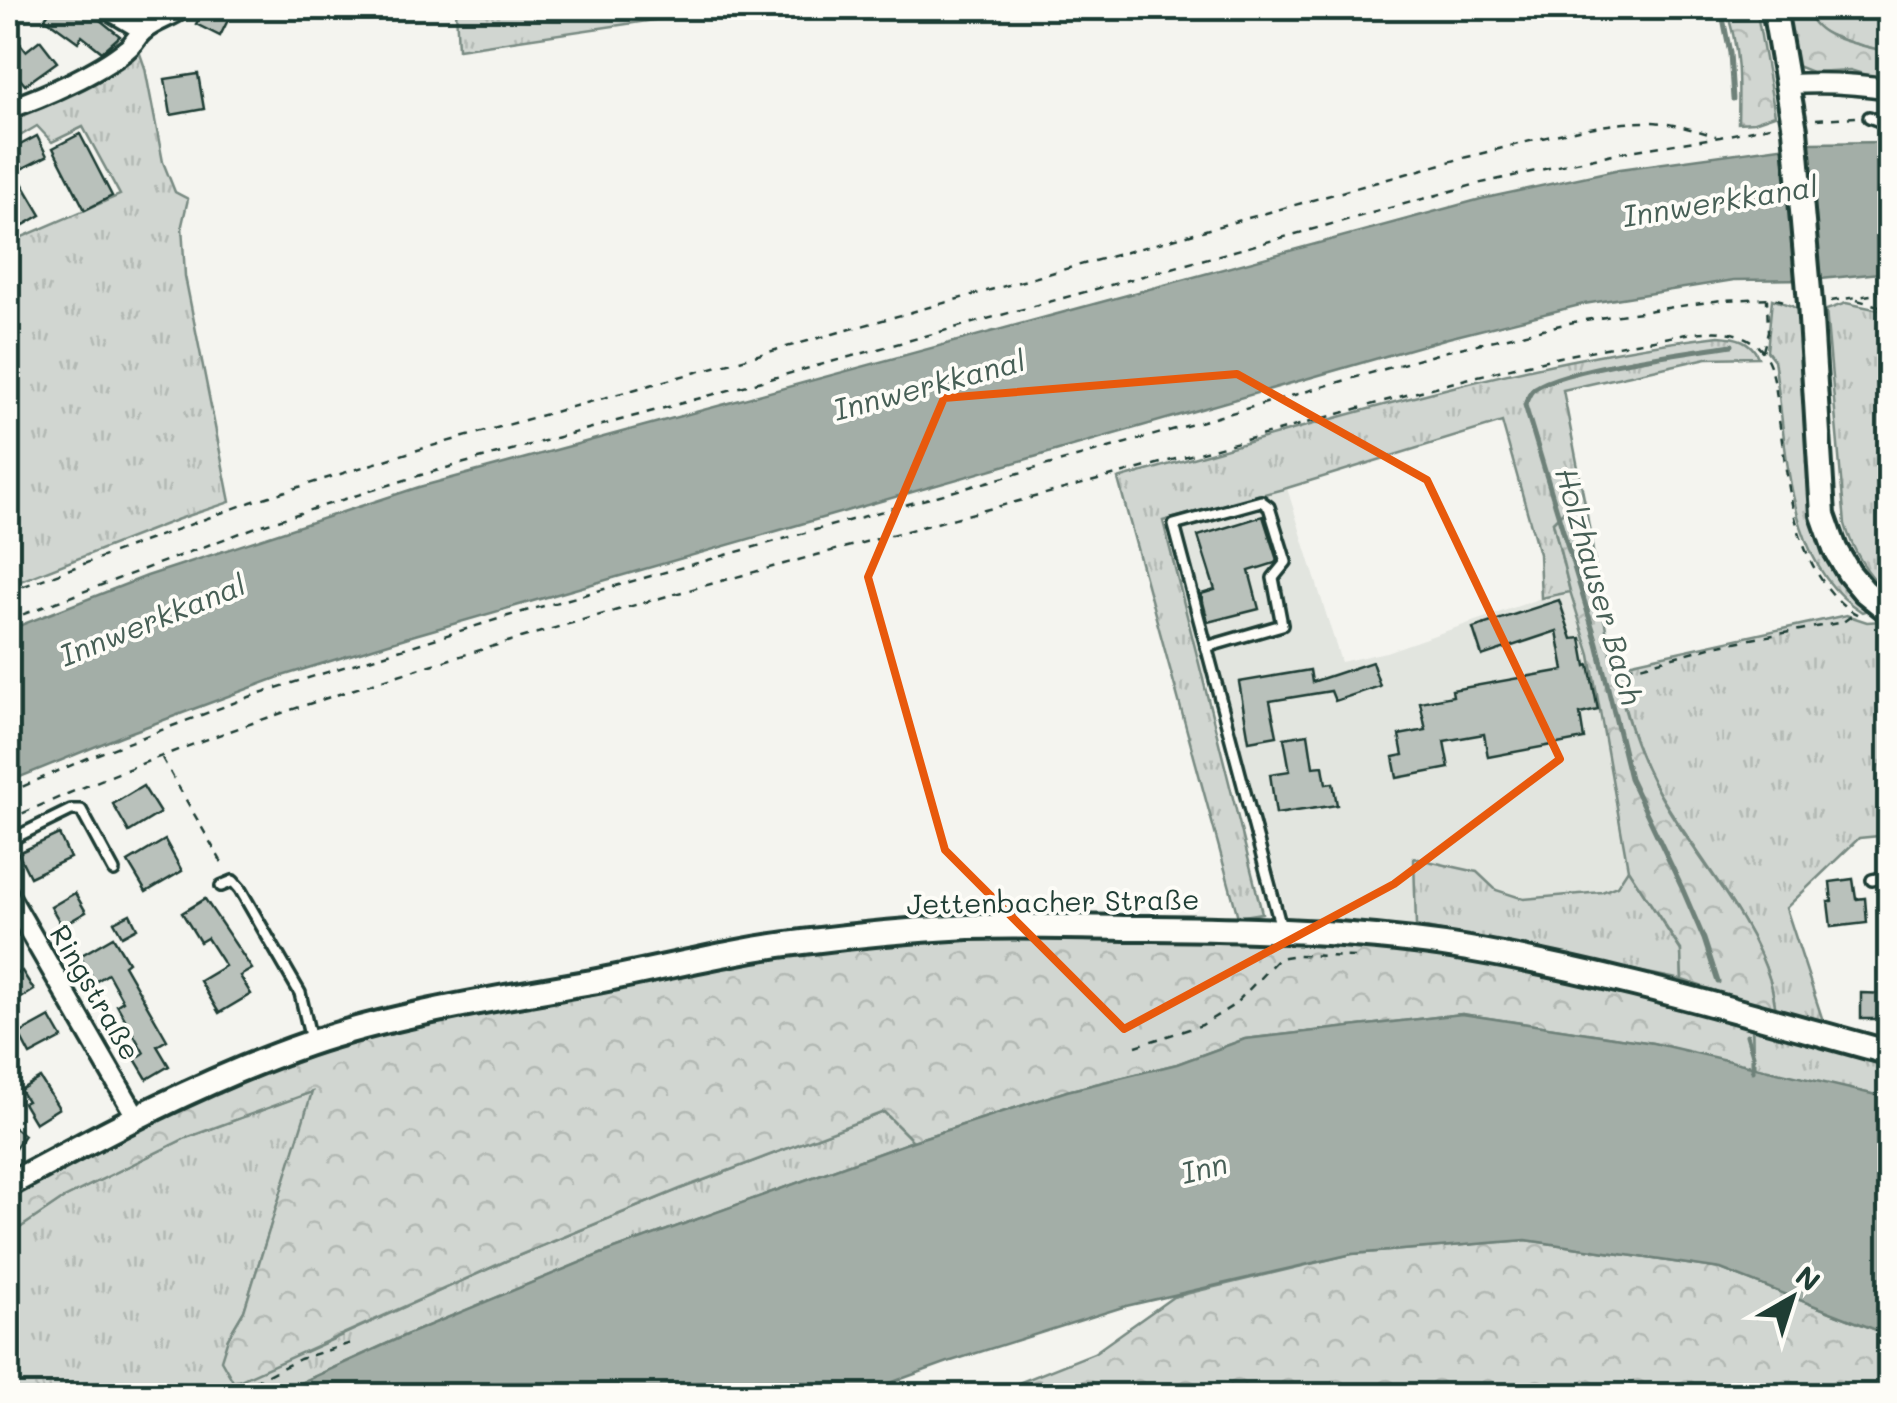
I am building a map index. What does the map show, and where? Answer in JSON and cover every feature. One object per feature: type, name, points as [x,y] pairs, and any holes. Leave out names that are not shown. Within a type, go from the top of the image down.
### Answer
[{"type":"street","points":[[106,8],[144,30]]},
{"type":"street","points":[[8,110],[103,64],[132,46],[144,30],[184,8]]},
{"type":"street","points":[[1774,8],[1794,120],[1826,526],[1849,573],[1886,610]]},
{"type":"street","points":[[1788,84],[1838,82],[1890,89]]},
{"type":"street","name":"Ringstraße","points":[[8,894],[137,1118]]},
{"type":"street","name":"Jettenbacher Straße","points":[[8,1185],[137,1118],[312,1042],[463,1006],[801,942],[969,928],[1282,931],[1444,945],[1648,988],[1890,1053]]},
{"type":"lane","points":[[1869,117],[1890,125]]},
{"type":"lane","points":[[1206,647],[1282,625],[1273,578],[1286,562],[1262,500],[1174,524],[1206,647],[1282,931]]},
{"type":"lane","points":[[8,841],[71,810],[81,810],[114,871]]},
{"type":"lane","points":[[1872,880],[1890,876]]},
{"type":"lane","points":[[221,886],[233,881],[240,889],[300,993],[312,1042]]},
{"type":"path","points":[[8,620],[259,526],[421,475],[1477,184],[1794,120],[1869,117]]},
{"type":"path","points":[[8,592],[251,502],[414,451],[1463,158],[1564,134],[1650,122],[1720,138]]},
{"type":"path","points":[[8,793],[90,757],[260,693],[488,622],[1452,350],[1578,320],[1722,300],[1766,298],[1810,304],[1890,292]]},
{"type":"path","points":[[1763,352],[1768,331],[1766,298]]},
{"type":"path","points":[[1853,298],[1890,309]]},
{"type":"path","points":[[8,820],[162,756],[418,668],[708,583],[1460,381],[1615,346],[1719,332],[1750,340],[1763,352],[1772,372],[1790,494],[1804,548],[1826,586],[1854,614],[1864,617],[1886,610]]},
{"type":"path","points":[[1615,653],[1627,666],[1640,666],[1714,646],[1843,622],[1854,614]]},
{"type":"path","points":[[162,756],[233,881]]},
{"type":"path","points":[[1136,1046],[1202,1025],[1234,1006],[1279,958],[1296,954],[1356,957],[1363,937]]},
{"type":"path","points":[[224,1396],[300,1360],[351,1343]]},
{"type":"highlighted area","points":[[1237,374],[1427,480],[1560,759],[1394,884],[1124,1029],[945,850],[868,577],[944,398]]},
{"type":"shaded area","points":[[1287,488],[1341,662],[1386,652],[1570,591],[1590,655],[1628,869],[1617,886],[1602,892],[1523,899],[1496,890],[1476,872],[1414,858],[1416,926],[1288,919],[1221,676],[1203,681],[1163,521]]},
{"type":"green space","points":[[458,8],[735,8],[458,49]]},
{"type":"green space","points":[[1725,8],[1756,8],[1775,115],[1738,123],[1736,50]]},
{"type":"green space","points":[[1783,8],[1806,8],[1811,19],[1829,35],[1889,53],[1889,82],[1850,70],[1812,72],[1797,66],[1791,55]]},
{"type":"green space","points":[[1806,8],[1889,8],[1889,53],[1829,35],[1811,19]]},
{"type":"green space","points":[[138,48],[163,162],[175,192],[188,199],[182,225],[185,276],[230,502],[8,586],[8,233],[13,241],[120,195],[83,127],[52,142],[37,126],[8,143],[8,125],[12,115]]},
{"type":"green space","points":[[1772,299],[1801,313],[1815,495],[1870,607],[1862,612],[1836,591],[1817,564],[1803,533],[1787,463],[1774,360],[1767,351]]},
{"type":"green space","points":[[1846,303],[1889,312],[1889,595],[1862,562],[1845,524],[1826,310]]},
{"type":"green space","points":[[1719,336],[1742,341],[1758,357],[1707,358],[1563,390],[1585,504],[1564,511],[1553,522],[1570,592],[1541,598],[1539,554],[1502,422],[1287,488],[1163,521],[1262,913],[1238,917],[1118,479],[1491,378]]},
{"type":"green space","points":[[1585,504],[1609,647],[1639,751],[1668,808],[1748,930],[1770,981],[1776,1011],[1682,980],[1681,950],[1628,869],[1590,655],[1553,522],[1564,511]]},
{"type":"green space","points":[[1846,615],[1867,622],[1882,621],[1890,674],[1889,835],[1859,838],[1786,908],[1824,1024],[1776,1011],[1770,981],[1749,932],[1649,775],[1631,729],[1614,666]]},
{"type":"green space","points":[[1414,858],[1477,872],[1496,890],[1524,899],[1602,892],[1617,886],[1628,869],[1681,951],[1682,980],[1416,926]]},
{"type":"green space","points":[[1073,936],[1348,944],[1518,968],[1752,1023],[1753,1068],[1652,1043],[1462,1014],[1245,1039],[1177,1064],[1067,1091],[913,1141],[884,1112],[680,1189],[508,1260],[234,1383],[221,1360],[228,1338],[244,1311],[312,1092],[186,1138],[64,1198],[8,1236],[8,1195],[223,1086],[331,1045],[425,1020],[808,951],[940,938]]},
{"type":"green space","points":[[1752,1023],[1889,1059],[1889,1098],[1753,1068]]},
{"type":"green space","points":[[313,1091],[244,1311],[228,1338],[305,1352],[508,1260],[680,1189],[884,1112],[913,1141],[601,1254],[274,1395],[8,1396],[8,1236],[64,1198],[186,1138]]},
{"type":"green space","points":[[1526,1240],[1721,1269],[1889,1335],[1889,1395],[986,1396],[1094,1353],[1173,1297],[1352,1254]]},
{"type":"water","name":"Innwerkkanal","points":[[1889,142],[1889,272],[1821,279],[1734,280],[1584,304],[1448,338],[282,676],[8,782],[8,630],[147,576],[419,487],[1481,199],[1620,169],[1810,143]]},
{"type":"water","name":"Inn","points":[[1462,1014],[1653,1043],[1889,1098],[1889,1335],[1721,1269],[1526,1240],[1352,1254],[1126,1306],[857,1395],[274,1395],[601,1254],[913,1141],[1067,1091],[1177,1064],[1245,1039]]},
{"type":"building","points":[[53,8],[85,8],[120,36],[102,52],[82,36],[78,42],[45,18]]},
{"type":"building","points":[[205,8],[234,8],[220,36],[196,24]]},
{"type":"building","points":[[8,28],[26,51],[40,40],[57,62],[25,85],[8,64]]},
{"type":"building","points":[[198,74],[204,109],[171,115],[165,79]]},
{"type":"building","points":[[80,134],[112,196],[85,210],[53,148]]},
{"type":"building","points":[[37,136],[47,156],[19,170],[9,151]]},
{"type":"building","points":[[8,159],[41,215],[8,234]]},
{"type":"building","points":[[1263,516],[1277,560],[1249,571],[1259,609],[1208,622],[1201,594],[1215,590],[1198,536]]},
{"type":"building","points":[[1559,600],[1572,639],[1581,638],[1598,710],[1580,714],[1584,739],[1488,757],[1484,734],[1444,741],[1449,768],[1397,778],[1393,757],[1403,755],[1399,735],[1426,730],[1420,702],[1453,696],[1452,690],[1564,670],[1557,631],[1482,656],[1473,628]]},
{"type":"building","points":[[1372,662],[1380,686],[1335,701],[1331,691],[1270,701],[1277,736],[1249,741],[1239,682],[1310,670],[1312,682]]},
{"type":"building","points":[[1308,734],[1313,767],[1323,766],[1326,784],[1333,783],[1337,805],[1276,814],[1270,774],[1290,771],[1284,738]]},
{"type":"building","points":[[143,786],[160,813],[129,832],[113,804]]},
{"type":"building","points":[[59,834],[70,858],[30,877],[18,853]]},
{"type":"building","points":[[165,840],[182,871],[146,892],[128,862]]},
{"type":"building","points":[[1853,879],[1856,899],[1865,898],[1867,923],[1831,927],[1830,882]]},
{"type":"building","points":[[75,893],[86,912],[62,926],[51,907]]},
{"type":"building","points":[[205,899],[252,969],[240,976],[251,994],[219,1013],[200,981],[225,966],[207,938],[200,942],[182,913]]},
{"type":"building","points":[[130,914],[137,928],[122,936],[114,922]]},
{"type":"building","points":[[113,937],[128,962],[124,965],[167,1040],[157,1046],[169,1066],[147,1079],[135,1059],[144,1053],[117,1005],[123,1001],[108,974],[95,982],[80,956]]},
{"type":"building","points":[[22,971],[34,990],[13,1003],[8,980]]},
{"type":"building","points":[[1861,993],[1889,994],[1889,1019],[1861,1019]]},
{"type":"building","points":[[50,1017],[62,1038],[30,1055],[19,1034]]},
{"type":"building","points":[[40,1078],[59,1108],[35,1123],[20,1090]]},
{"type":"building","points":[[8,1123],[24,1135],[8,1159]]},
{"type":"waterway","name":"Holzhauser Bach","points":[[1719,8],[1730,53],[1733,99]]},
{"type":"waterway","name":"Holzhauser Bach","points":[[1718,982],[1704,939],[1630,778],[1597,643],[1525,405],[1532,391],[1566,375],[1732,345]]},
{"type":"waterway","name":"Holzhauser Bach","points":[[1747,1035],[1753,1071]]}]
